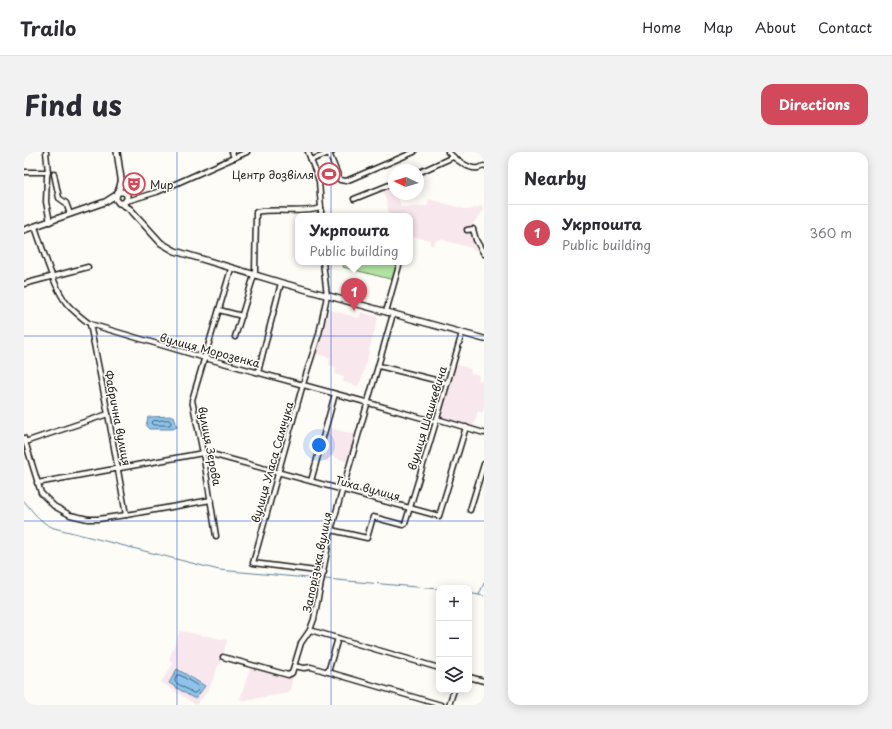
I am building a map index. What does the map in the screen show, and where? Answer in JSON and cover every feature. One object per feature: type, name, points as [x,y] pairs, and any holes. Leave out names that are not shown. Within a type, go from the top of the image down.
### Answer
[{"type":"main road","points":[[117,152],[122,202]]},
{"type":"main road","points":[[24,230],[105,202],[122,194]]},
{"type":"main road","points":[[122,194],[116,199],[130,209],[149,231],[167,248],[231,269],[484,339]]},
{"type":"main road","points":[[105,202],[122,202]]},
{"type":"street","points":[[46,152],[48,172],[46,202],[50,222]]},
{"type":"street","points":[[232,152],[234,158]]},
{"type":"street","points":[[122,202],[135,197],[157,192],[248,152]]},
{"type":"street","points":[[308,152],[320,181],[321,213]]},
{"type":"street","points":[[311,160],[331,153],[340,180],[346,180],[414,152]]},
{"type":"street","points":[[448,152],[453,158],[472,168],[484,166]]},
{"type":"street","points":[[424,170],[453,158]]},
{"type":"street","points":[[24,172],[48,172]]},
{"type":"street","points":[[54,174],[59,198],[66,203],[70,214]]},
{"type":"street","points":[[354,199],[388,185]]},
{"type":"street","points":[[122,194],[135,197]]},
{"type":"street","points":[[235,337],[255,275],[256,212],[270,210],[312,210],[321,208]]},
{"type":"street","name":"вулиця Морозенка","points":[[35,227],[59,290],[67,303],[78,315],[90,324],[204,358],[335,394],[484,432]]},
{"type":"street","points":[[467,230],[473,229],[476,240],[484,254]]},
{"type":"street","name":"вулиця Уласа Самчука","points":[[323,265],[327,296],[319,334],[303,384],[253,563],[324,572]]},
{"type":"street","points":[[386,312],[399,265]]},
{"type":"street","points":[[24,284],[88,267]]},
{"type":"street","name":"вулиця Зерова","points":[[216,536],[203,453],[192,400],[231,269]]},
{"type":"street","points":[[258,372],[281,283]]},
{"type":"street","points":[[219,310],[242,316]]},
{"type":"street","name":"Запорізька вулиця","points":[[294,666],[301,643],[310,630],[317,608],[332,530],[394,314]]},
{"type":"street","name":"Фабрична вулиця","points":[[90,324],[126,515]]},
{"type":"street","name":"вулиця Шашкевича","points":[[332,530],[367,538],[373,517],[403,525],[405,524],[437,421],[462,333]]},
{"type":"street","points":[[380,366],[447,383]]},
{"type":"street","points":[[311,481],[335,394]]},
{"type":"street","points":[[108,414],[24,440],[41,493],[54,506],[70,515],[88,519],[126,515],[211,500]]},
{"type":"street","name":"Тиха вулиця","points":[[203,453],[279,472],[439,516],[466,427]]},
{"type":"street","points":[[37,483],[203,453]]},
{"type":"street","points":[[470,510],[484,464]]},
{"type":"street","points":[[310,630],[436,667]]},
{"type":"street","points":[[328,672],[338,638]]},
{"type":"street","points":[[223,657],[288,675],[291,674],[294,666],[304,668],[311,667],[441,705]]},
{"type":"street","points":[[472,678],[484,681]]},
{"type":"street","points":[[449,705],[453,693]]},
{"type":"shaded area","points":[[388,187],[388,200],[399,200],[401,207],[427,206],[429,199],[468,210],[482,206],[483,210],[472,225],[475,242],[478,243],[476,251],[473,251],[472,248],[440,239],[435,241],[433,245],[430,245],[430,240],[413,237],[413,213],[389,213],[383,189]]},
{"type":"shaded area","points":[[329,310],[359,318],[361,312],[378,317],[361,381],[358,386],[343,382],[344,377],[335,374],[336,367],[329,365],[330,358],[317,354]]},
{"type":"shaded area","points":[[454,364],[471,369],[470,373],[479,375],[478,380],[484,381],[484,407],[482,413],[478,411],[473,427],[439,417]]},
{"type":"shaded area","points":[[326,427],[357,435],[349,462],[330,456],[328,462],[318,459]]},
{"type":"shaded area","points":[[180,631],[227,640],[221,664],[219,664],[209,689],[196,705],[161,682],[174,663],[169,659]]},
{"type":"shaded area","points":[[251,665],[293,677],[289,693],[244,700],[240,699]]},
{"type":"green space","points":[[343,265],[396,265],[394,280],[343,267]]},
{"type":"water","points":[[174,416],[177,427],[173,429],[149,429],[146,426],[148,417]]},
{"type":"water","points":[[177,669],[205,686],[196,698],[193,698],[169,683]]},
{"type":"waterway","points":[[24,501],[41,520],[54,528],[219,570],[319,579]]},
{"type":"waterway","points":[[325,579],[436,589]]},
{"type":"waterway","points":[[479,595],[484,583]]},
{"type":"waterway","points":[[472,594],[484,596]]},
{"type":"place","name":"Центр дозвілля","points":[[329,174]]},
{"type":"place","name":"Мир","points":[[134,184]]},
{"type":"place","name":"Укрпошта","points":[[354,311]]}]
